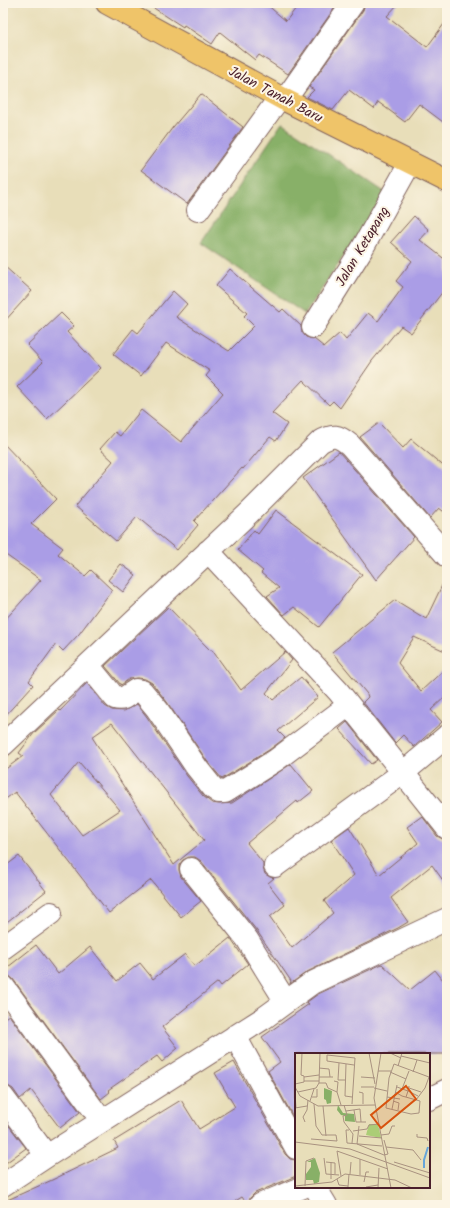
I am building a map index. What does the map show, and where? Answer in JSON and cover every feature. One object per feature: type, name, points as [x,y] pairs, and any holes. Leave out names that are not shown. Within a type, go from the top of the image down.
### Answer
[{"type":"main road","name":"Jalan Tanah Baru","points":[[118,5],[282,98],[447,181]]},
{"type":"street","points":[[198,210],[353,3]]},
{"type":"street","name":"Jalan Ketapang","points":[[313,327],[362,249],[410,163]]},
{"type":"street","points":[[3,745],[208,552],[320,442],[327,437],[335,436],[350,445],[447,556]]},
{"type":"street","points":[[208,552],[349,705],[404,772],[447,828]]},
{"type":"street","points":[[88,665],[119,700],[124,699],[136,690],[142,691],[157,709],[197,768],[213,788],[219,792],[224,792],[276,760],[349,705]]},
{"type":"street","points":[[274,866],[404,772],[447,736]]},
{"type":"street","points":[[191,870],[247,939],[286,1002]]},
{"type":"street","points":[[3,948],[51,913]]},
{"type":"street","points":[[3,1185],[264,1018],[312,983],[447,919]]},
{"type":"street","points":[[3,986],[102,1121]]},
{"type":"street","points":[[235,1036],[295,1146]]},
{"type":"street","points":[[430,1098],[447,1090]]},
{"type":"street","points":[[3,1097],[47,1156]]},
{"type":"street","points":[[260,1205],[300,1188]]},
{"type":"street","points":[[316,1188],[326,1205]]},
{"type":"green space","points":[[282,123],[386,193],[305,314],[201,243]]},
{"type":"building","points":[[146,3],[265,3],[286,21],[300,3],[338,3],[288,74],[259,55],[255,60],[220,32],[212,44],[184,25],[183,27]]},
{"type":"building","points":[[365,3],[399,3],[387,16],[427,47],[447,20],[447,125],[419,104],[405,122],[378,102],[374,109],[349,90],[333,110],[307,97],[314,90],[309,87],[363,10]]},
{"type":"building","points":[[201,94],[243,127],[187,204],[141,170],[173,127]]},
{"type":"building","points":[[414,216],[429,230],[420,240],[447,261],[447,286],[411,333],[401,326],[372,361],[340,408],[333,401],[329,405],[303,380],[272,413],[287,424],[276,441],[270,437],[243,469],[242,468],[194,521],[198,525],[177,550],[137,517],[116,541],[75,506],[113,461],[100,449],[115,432],[120,436],[141,410],[181,442],[223,393],[206,376],[210,371],[166,343],[141,376],[113,354],[133,329],[138,333],[173,291],[187,304],[176,317],[229,351],[254,326],[244,316],[247,313],[216,286],[230,269],[280,312],[283,309],[301,326],[302,332],[306,337],[314,339],[324,347],[340,333],[346,340],[368,313],[378,321],[403,287],[396,281],[412,261],[391,242]]},
{"type":"building","points":[[3,265],[32,291],[3,323]]},
{"type":"building","points":[[61,313],[74,326],[67,332],[101,368],[47,419],[17,387],[43,362],[27,345]]},
{"type":"building","points":[[379,423],[403,448],[411,439],[447,469],[447,514],[439,508],[430,518],[360,437]]},
{"type":"building","points":[[3,443],[56,499],[31,524],[63,548],[58,554],[85,576],[91,570],[112,590],[79,634],[63,651],[56,644],[29,681],[33,685],[3,718],[3,622],[41,580],[3,553]]},
{"type":"building","points":[[339,452],[414,537],[376,580],[303,478]]},
{"type":"building","points":[[276,510],[362,574],[319,627],[294,607],[284,615],[267,596],[279,588],[261,573],[263,571],[238,550],[254,530],[258,534]]},
{"type":"building","points":[[121,564],[136,575],[123,592],[108,580]]},
{"type":"building","points":[[447,575],[447,652],[414,637],[398,663],[421,691],[447,667],[447,695],[431,710],[442,722],[414,747],[403,735],[395,743],[363,702],[368,697],[367,694],[332,652],[395,600],[426,619]]},
{"type":"building","points":[[168,607],[210,650],[212,650],[241,690],[285,652],[292,660],[266,693],[273,700],[301,677],[318,697],[278,731],[285,738],[269,750],[222,779],[207,761],[167,702],[152,683],[145,679],[138,678],[129,679],[121,685],[105,666]]},
{"type":"building","points":[[87,683],[105,706],[112,710],[124,711],[137,704],[187,776],[203,796],[212,803],[232,803],[291,764],[313,791],[298,803],[297,801],[247,843],[263,863],[265,874],[274,878],[268,883],[285,905],[270,917],[292,948],[333,913],[324,901],[354,875],[331,840],[349,827],[379,875],[418,843],[407,827],[422,816],[437,836],[445,840],[447,843],[447,886],[432,865],[391,898],[408,922],[307,972],[290,984],[291,981],[257,931],[201,861],[195,857],[189,857],[183,860],[179,865],[179,870],[181,877],[201,901],[181,917],[151,880],[109,913],[15,792],[3,801],[3,771],[23,756],[19,753],[34,733],[59,710],[60,711]],"holes":[[[112,723],[204,840],[174,865],[92,737]],[[79,762],[120,810],[82,835],[51,795]]]},
{"type":"building","points":[[347,722],[377,760],[371,764],[339,729]]},
{"type":"building","points":[[19,856],[46,891],[3,925],[3,868]]},
{"type":"building","points":[[230,938],[248,964],[221,986],[218,982],[162,1027],[178,1048],[162,1062],[157,1056],[108,1090],[110,1092],[101,1099],[13,979],[3,971],[36,945],[58,974],[90,947],[117,981],[140,963],[153,979],[185,954],[195,966]]},
{"type":"building","points":[[382,964],[410,990],[435,970],[447,985],[447,1054],[295,1053],[295,1120],[268,1071],[280,1062],[262,1037],[309,1004],[307,1002],[318,994]]},
{"type":"building","points":[[9,1015],[80,1112],[60,1128],[31,1090],[20,1099],[13,1089],[3,1085],[3,1019]]},
{"type":"building","points":[[234,1062],[285,1154],[290,1159],[295,1160],[295,1176],[255,1193],[250,1198],[248,1205],[242,1197],[229,1205],[3,1205],[3,1202],[118,1148],[114,1141],[181,1100],[199,1129],[235,1107],[215,1073]]},
{"type":"building","points":[[3,1118],[26,1148],[3,1165]]}]
